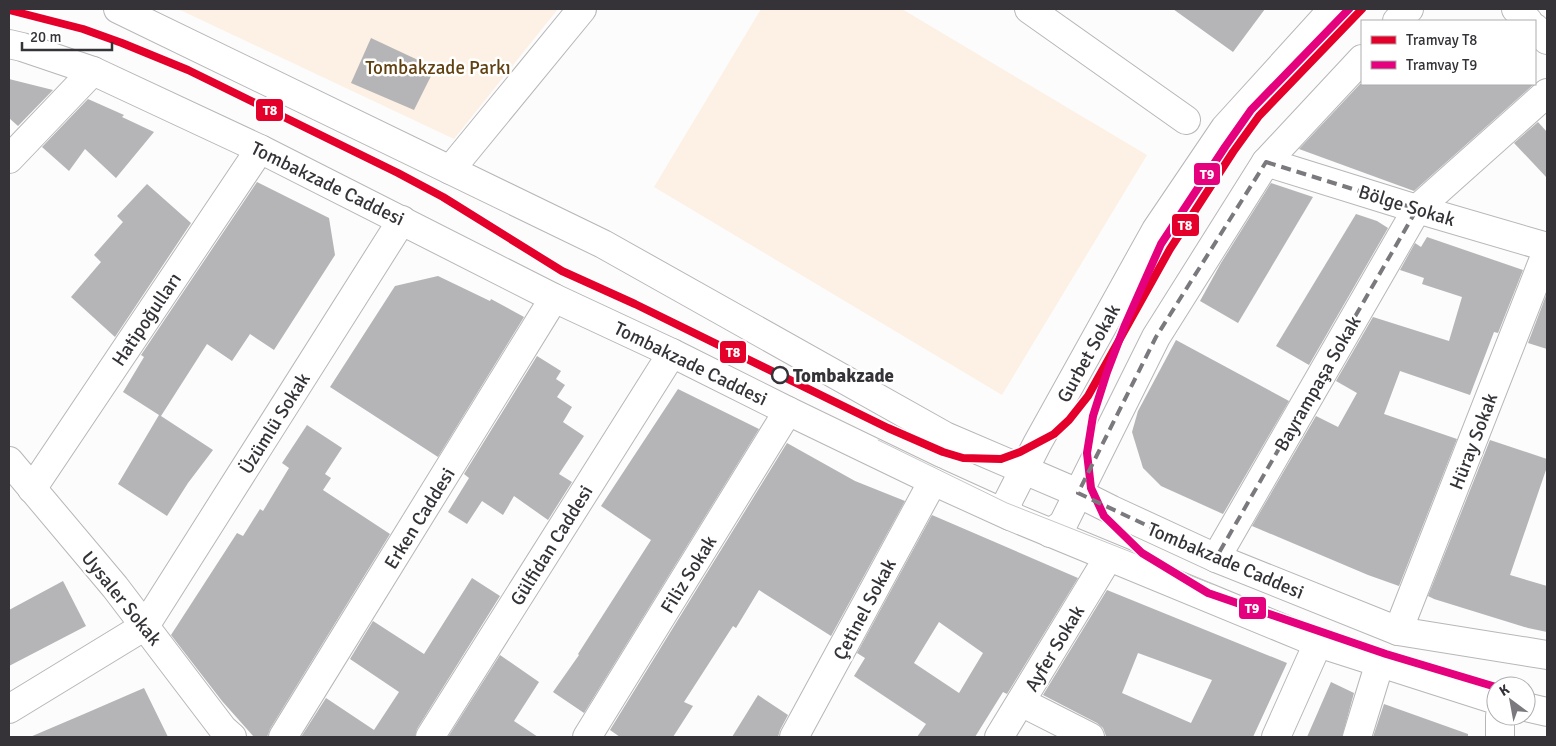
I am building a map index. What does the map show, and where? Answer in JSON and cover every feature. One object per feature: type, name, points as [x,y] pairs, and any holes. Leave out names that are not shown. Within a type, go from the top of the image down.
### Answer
[{"type":"street","name":"Tombakzade Caddesi","points":[[118,9],[603,244],[945,436],[1078,493],[1216,558],[1398,631],[1547,655]]},
{"type":"street","points":[[450,170],[582,9]]},
{"type":"street","points":[[1029,9],[1186,120]]},
{"type":"street","name":"Gurbet Sokak","points":[[1010,516],[1007,504],[1024,470],[1156,230],[1226,128],[1333,9]]},
{"type":"street","points":[[1398,20],[1409,9]]},
{"type":"street","points":[[1516,9],[1527,20]]},
{"type":"street","points":[[1536,29],[1547,40]]},
{"type":"street","name":"Tombakzade Caddesi","points":[[9,44],[92,70],[260,149],[554,298],[672,353],[933,481],[1010,516],[1318,643],[1486,697]]},
{"type":"street","points":[[1050,533],[1063,524],[1156,337],[1266,162],[1361,60]]},
{"type":"street","points":[[9,159],[92,70]]},
{"type":"street","name":"Bayrampaşa Sokak","points":[[1216,558],[1417,209],[1547,93]]},
{"type":"street","name":"Hatipoğulları","points":[[32,489],[260,149]]},
{"type":"street","name":"Bölge Sokak","points":[[1266,162],[1417,209],[1547,246]]},
{"type":"street","name":"Üzümlü Sokak","points":[[145,626],[402,220]]},
{"type":"street","name":"Hüray Sokak","points":[[1398,631],[1547,251]]},
{"type":"street","name":"Erken Caddesi","points":[[283,737],[554,298]]},
{"type":"street","name":"Gülfidan Caddesi","points":[[430,737],[672,353]]},
{"type":"street","name":"Filiz Sokak","points":[[588,737],[788,411]]},
{"type":"street","name":"Uysaler Sokak","points":[[9,461],[115,587],[227,734]]},
{"type":"street","name":"Çetinel Sokak","points":[[794,737],[933,481]]},
{"type":"street","name":"Ayfer Sokak","points":[[999,737],[1108,558]]},
{"type":"street","points":[[9,709],[145,626]]},
{"type":"street","points":[[1276,737],[1318,643]]},
{"type":"street","points":[[1357,737],[1380,662]]},
{"type":"street","points":[[1021,702],[1090,737]]},
{"type":"highlighted area","points":[[1266,162],[1417,209],[1216,558],[1078,493],[1156,337]]},
{"type":"green space","name":"Tombakzade Parkı","points":[[178,9],[558,9],[454,139]]},
{"type":"green space","points":[[761,9],[902,9],[1147,155],[1002,395],[654,187]]},
{"type":"building","points":[[1173,9],[1265,9],[1233,52]]},
{"type":"building","points":[[371,38],[435,68],[414,110],[351,83]]},
{"type":"building","points":[[9,79],[53,90],[18,126],[9,118]]},
{"type":"building","points":[[1360,84],[1533,85],[1414,191],[1299,149]]},
{"type":"building","points":[[88,99],[124,115],[122,117],[154,132],[116,178],[85,149],[69,171],[42,147]]},
{"type":"building","points":[[1538,122],[1547,132],[1547,178],[1514,143]]},
{"type":"building","points":[[257,182],[329,218],[335,255],[274,350],[250,334],[232,361],[207,344],[161,416],[213,450],[188,483],[167,516],[118,484],[159,415],[123,392],[144,357],[141,355]]},
{"type":"building","points":[[1271,183],[1313,197],[1238,323],[1200,301],[1221,263]]},
{"type":"building","points":[[147,184],[191,223],[115,337],[71,297],[101,262],[94,255],[123,222],[117,216]]},
{"type":"building","points":[[1356,214],[1377,221],[1388,228],[1309,365],[1276,346]]},
{"type":"building","points":[[1427,237],[1523,270],[1498,333],[1494,332],[1470,395],[1400,371],[1384,414],[1457,439],[1399,586],[1368,575],[1252,526],[1316,416],[1338,427],[1357,393],[1336,381],[1373,317],[1449,341],[1462,297],[1422,284],[1424,278],[1400,270],[1415,243],[1421,247]]},
{"type":"building","points":[[438,276],[490,301],[491,299],[524,317],[438,457],[330,387],[395,286]]},
{"type":"building","points":[[1547,293],[1547,349],[1528,343]]},
{"type":"building","points":[[1176,340],[1289,401],[1223,514],[1161,486],[1143,468],[1132,432],[1138,411]]},
{"type":"building","points":[[537,356],[561,371],[556,379],[565,385],[557,397],[572,407],[563,422],[584,436],[559,474],[572,482],[548,520],[514,496],[503,515],[482,501],[467,524],[448,512],[469,478],[464,474]]},
{"type":"building","points":[[678,389],[759,429],[584,713],[553,692],[579,655],[651,540],[601,506]]},
{"type":"building","points":[[307,425],[342,448],[325,474],[331,478],[323,490],[390,534],[270,729],[267,737],[254,737],[222,701],[171,635],[237,533],[243,536],[260,509],[263,511],[289,468],[282,463]]},
{"type":"building","points":[[1490,440],[1547,459],[1547,467],[1510,575],[1547,586],[1547,632],[1528,628],[1428,596]]},
{"type":"building","points":[[787,443],[855,481],[905,501],[831,636],[759,590],[736,628],[733,626],[684,702],[693,706],[673,737],[620,737],[610,730]]},
{"type":"building","points":[[932,515],[1078,578],[1007,694],[1003,692],[975,737],[917,737],[926,724],[854,676],[865,658],[857,653]],"holes":[[[939,622],[983,653],[959,693],[914,663]]]},
{"type":"building","points":[[472,578],[500,596],[417,729],[415,737],[301,737],[326,698],[374,730],[399,692],[350,659],[373,621],[424,654]]},
{"type":"building","points":[[63,581],[86,626],[9,666],[9,610]]},
{"type":"building","points":[[1107,590],[1287,663],[1253,737],[1109,737],[1106,736],[1103,728],[1097,723],[1043,695]],"holes":[[[1138,653],[1212,680],[1191,723],[1122,693]]]},
{"type":"building","points":[[500,655],[539,682],[514,721],[538,737],[448,737]]},
{"type":"building","points":[[1331,682],[1354,693],[1342,737],[1307,737]]},
{"type":"building","points":[[144,688],[168,737],[30,737],[84,714]]},
{"type":"building","points":[[758,695],[788,715],[778,737],[732,737]]},
{"type":"building","points":[[1384,704],[1468,734],[1468,737],[1373,737]]},
{"type":"tram line","name":"T9","points":[[1349,9],[1251,110],[1161,244],[1125,325],[1093,416],[1087,453],[1091,488],[1104,516],[1142,553],[1208,593],[1386,654],[1486,684]]},
{"type":"tram line","name":"T8","points":[[9,10],[83,29],[188,70],[443,197],[562,271],[635,304],[888,428],[943,452],[963,458],[1001,459],[1020,452],[1054,434],[1069,420],[1088,396],[1170,249],[1233,152],[1259,116],[1362,9]]},
{"type":"tram line","points":[[878,440],[1007,503],[1212,584]]},
{"type":"place","name":"Tombakzade","points":[[780,375]]}]
